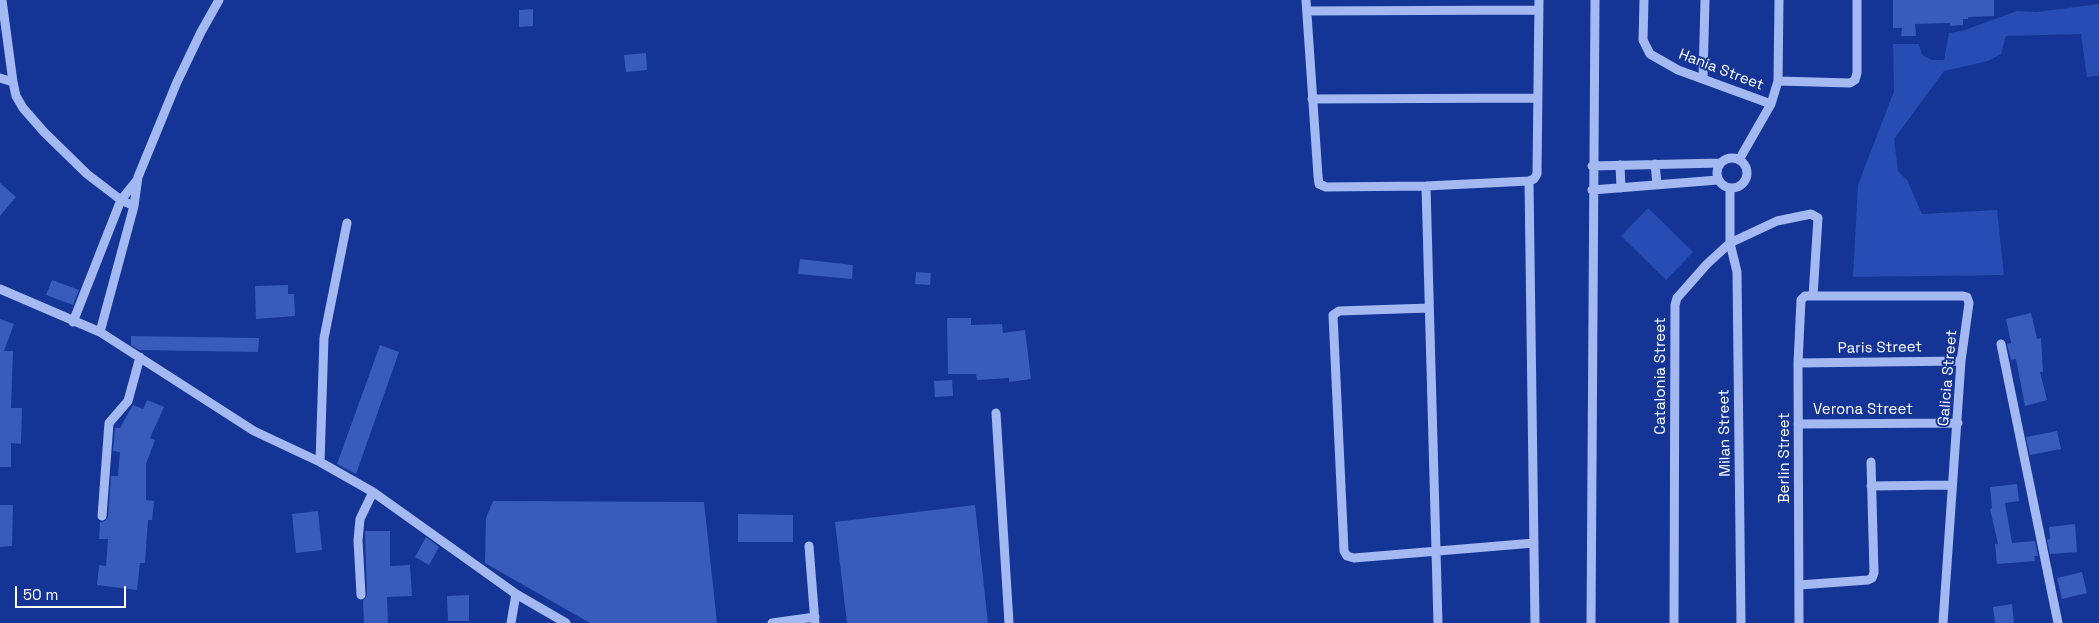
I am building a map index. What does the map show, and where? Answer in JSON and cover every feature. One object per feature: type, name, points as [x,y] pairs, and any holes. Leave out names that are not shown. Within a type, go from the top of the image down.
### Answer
[{"type":"street","points":[[2,0],[13,82],[16,96],[23,108],[44,132],[87,174],[121,200],[134,206]]},
{"type":"street","points":[[73,322],[121,200],[138,177],[177,82],[219,0]]},
{"type":"street","points":[[1306,0],[1318,176],[1319,184],[1322,186],[1426,186],[1529,181],[1534,179],[1537,174],[1539,0]]},
{"type":"street","points":[[1591,623],[1592,166],[1595,0]]},
{"type":"street","name":"Hania Street","points":[[1644,0],[1643,40],[1650,54],[1678,70],[1772,104]]},
{"type":"street","points":[[1704,79],[1705,0]]},
{"type":"street","points":[[1739,160],[1772,104],[1778,81],[1779,0]]},
{"type":"street","points":[[1778,81],[1850,83],[1855,80],[1857,73],[1857,0]]},
{"type":"street","points":[[1307,11],[1539,10]]},
{"type":"street","points":[[0,78],[13,82]]},
{"type":"street","points":[[1312,99],[1537,98]]},
{"type":"street","points":[[1592,166],[1720,163],[1729,158],[1739,160],[1746,168],[1746,178],[1740,186],[1730,188],[1722,185],[1718,180],[1717,173],[1720,163]]},
{"type":"street","points":[[1655,164],[1657,184]]},
{"type":"street","points":[[1620,165],[1621,188]]},
{"type":"street","points":[[100,332],[134,206],[138,177]]},
{"type":"street","points":[[1592,190],[1718,180]]},
{"type":"street","points":[[1529,181],[1535,623]]},
{"type":"street","points":[[1426,186],[1434,550],[1438,623]]},
{"type":"street","name":"Milan Street","points":[[1730,188],[1730,243],[1737,272],[1741,623]]},
{"type":"street","name":"Catalonia Street","points":[[1674,623],[1675,305],[1681,291],[1730,243],[1777,221],[1816,215]]},
{"type":"street","name":"Berlin Street","points":[[1799,623],[1798,363],[1801,300],[1809,296],[1818,218],[1816,215]]},
{"type":"street","points":[[320,462],[324,338],[347,223]]},
{"type":"street","points":[[0,289],[100,332],[207,403],[254,431],[320,462],[373,492],[516,594],[566,623]]},
{"type":"street","name":"Galicia Street","points":[[1809,296],[1967,297],[1969,304],[1961,361],[1958,423],[1951,484],[1943,623]]},
{"type":"street","points":[[1429,308],[1339,311],[1334,313],[1332,317],[1344,551],[1347,556],[1354,558],[1534,543]]},
{"type":"street","points":[[2001,344],[2058,623]]},
{"type":"street","points":[[102,516],[109,423],[128,401],[140,357]]},
{"type":"street","name":"Paris Street","points":[[1798,363],[1961,361]]},
{"type":"street","points":[[996,413],[1009,623]]},
{"type":"street","name":"Verona Street","points":[[1798,424],[1958,423]]},
{"type":"street","points":[[1799,584],[1868,580],[1872,578],[1874,573],[1871,462]]},
{"type":"street","points":[[1871,486],[1951,484]]},
{"type":"street","points":[[361,595],[358,540],[360,519],[373,492]]},
{"type":"street","points":[[772,623],[815,620],[809,546]]},
{"type":"street","points":[[512,623],[516,594]]},
{"type":"shaded area","points":[[2099,4],[2099,76],[2087,77],[2081,34],[2006,36],[2001,54],[1988,61],[1944,71],[1894,139],[1898,171],[1907,180],[1922,214],[1997,210],[2004,275],[1853,277],[1858,185],[1894,91],[1893,44],[1919,44],[1922,55],[1932,60],[1944,60],[1949,33],[1962,31],[2017,11],[2037,12]]},
{"type":"shaded area","points":[[1648,208],[1693,252],[1666,280],[1621,236]]},
{"type":"building","points":[[1893,0],[1994,0],[1994,16],[1968,17],[1968,19],[1963,19],[1963,25],[1950,26],[1950,23],[1915,24],[1916,36],[1901,36],[1902,28],[1893,28]]},
{"type":"building","points":[[533,9],[533,26],[519,27],[519,10]]},
{"type":"building","points":[[646,53],[647,70],[626,72],[624,55]]},
{"type":"building","points":[[0,183],[16,197],[0,216]]},
{"type":"building","points":[[800,259],[853,265],[852,279],[798,274]]},
{"type":"building","points":[[916,272],[931,273],[930,285],[915,284]]},
{"type":"building","points":[[52,280],[79,290],[73,305],[46,295]]},
{"type":"building","points":[[288,285],[288,294],[294,294],[295,316],[256,319],[255,286]]},
{"type":"building","points":[[2031,313],[2037,339],[2041,338],[2043,372],[2040,372],[2047,400],[2025,406],[2016,359],[2011,360],[2007,344],[2011,343],[2006,319]]},
{"type":"building","points":[[947,318],[971,318],[971,325],[1002,324],[1003,333],[1025,330],[1031,379],[1009,382],[1009,378],[977,380],[976,374],[948,374]]},
{"type":"building","points":[[0,319],[14,324],[4,351],[13,351],[11,408],[22,408],[21,444],[11,443],[11,467],[0,467]]},
{"type":"building","points":[[131,336],[259,338],[258,352],[139,350],[131,345]]},
{"type":"building","points":[[380,345],[399,352],[356,474],[337,464]]},
{"type":"building","points":[[952,380],[953,396],[935,397],[934,381]]},
{"type":"building","points":[[147,400],[164,407],[150,438],[155,440],[146,464],[146,500],[154,501],[152,520],[148,520],[145,563],[140,563],[137,590],[97,585],[99,565],[106,566],[108,539],[99,539],[100,522],[105,521],[108,517],[111,476],[118,476],[120,452],[113,451],[115,428],[120,428],[133,405],[143,409]]},
{"type":"building","points":[[2057,431],[2061,449],[2030,455],[2026,437]]},
{"type":"building","points":[[2017,484],[2019,501],[2005,503],[2012,543],[2035,541],[2038,556],[2034,556],[2035,561],[1997,564],[1995,544],[1998,544],[1990,509],[1992,508],[1990,487]]},
{"type":"building","points":[[493,501],[704,502],[717,623],[590,623],[485,563],[486,518]]},
{"type":"building","points":[[0,505],[13,505],[12,546],[0,547]]},
{"type":"building","points":[[975,505],[988,623],[847,623],[835,522]]},
{"type":"building","points":[[318,511],[322,550],[296,553],[292,514]]},
{"type":"building","points":[[738,514],[793,515],[793,542],[738,542]]},
{"type":"building","points":[[2075,524],[2077,552],[2050,554],[2047,540],[2050,539],[2049,527]]},
{"type":"building","points":[[365,531],[390,531],[390,566],[410,565],[412,596],[387,597],[388,623],[364,623],[363,601],[367,595]]},
{"type":"building","points":[[426,537],[439,547],[429,565],[415,557]]},
{"type":"building","points":[[2082,572],[2087,593],[2062,599],[2057,578]]},
{"type":"building","points":[[469,595],[469,621],[448,621],[447,596]]},
{"type":"building","points":[[2012,604],[2014,623],[1995,623],[1993,607]]}]
